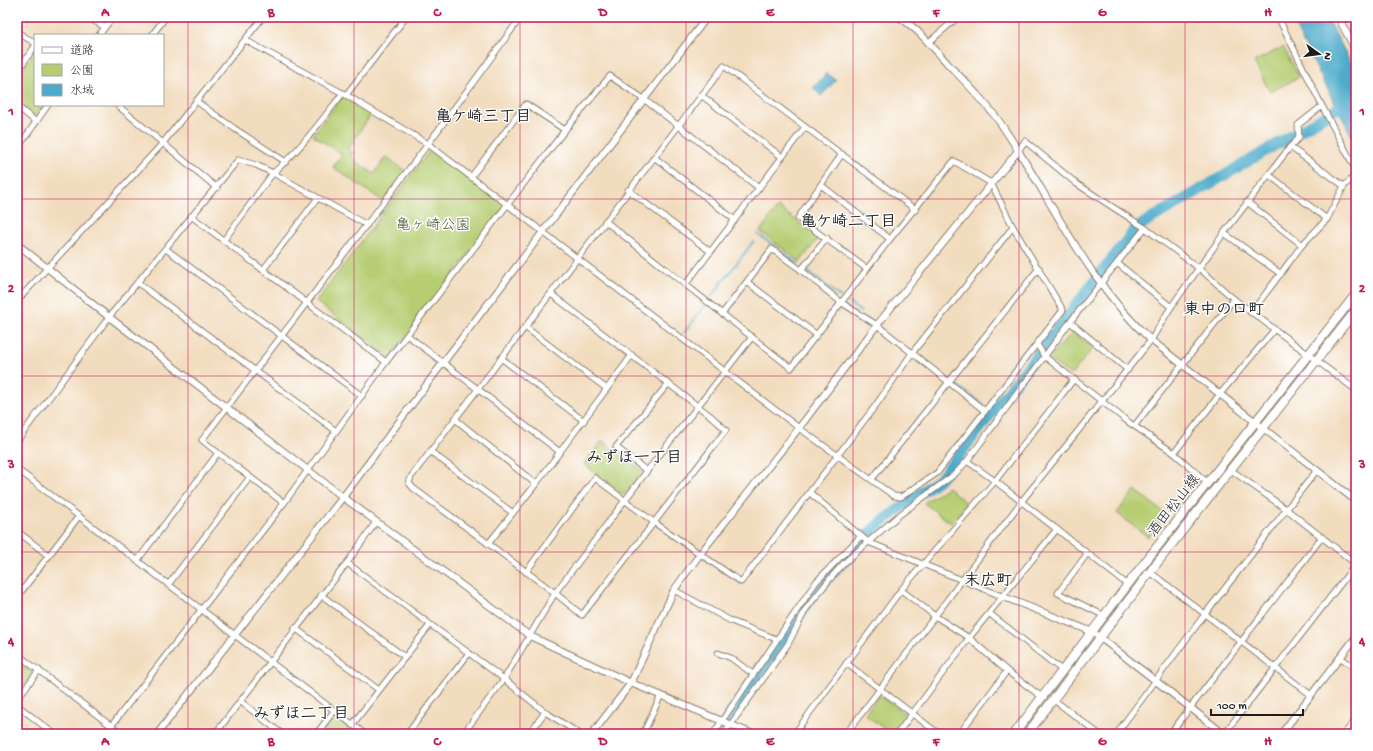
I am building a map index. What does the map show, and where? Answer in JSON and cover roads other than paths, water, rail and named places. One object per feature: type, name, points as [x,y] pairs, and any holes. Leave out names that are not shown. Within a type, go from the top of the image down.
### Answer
[{"type":"main road","name":"酒田松山線","points":[[1014,734],[1307,354],[1356,294]]},
{"type":"main road","name":"酒田松山線","points":[[1027,734],[1150,572],[1356,310]]},
{"type":"street","points":[[87,17],[105,27]]},
{"type":"street","points":[[100,34],[113,17]]},
{"type":"street","points":[[153,34],[165,18],[163,17]]},
{"type":"street","points":[[17,301],[163,143],[263,17]]},
{"type":"street","points":[[224,240],[273,173],[286,162],[345,94],[406,17]]},
{"type":"street","points":[[284,503],[202,440],[367,225],[521,17]]},
{"type":"street","points":[[156,734],[343,497],[442,364],[707,17]]},
{"type":"street","points":[[899,17],[928,43],[970,86],[1002,125],[1100,285],[1132,323],[1150,340],[1356,501]]},
{"type":"street","points":[[928,43],[958,17]]},
{"type":"street","points":[[1278,17],[1322,106],[1356,170]]},
{"type":"street","points":[[1338,17],[1356,51]]},
{"type":"street","points":[[17,32],[34,43]]},
{"type":"street","points":[[245,40],[345,94],[428,144],[800,428],[894,496],[901,497],[937,473],[1063,310],[1013,227],[991,183],[954,161],[916,210],[890,239],[792,368],[604,221]]},
{"type":"street","points":[[17,72],[34,46]]},
{"type":"street","points":[[551,294],[632,355],[726,430],[582,615],[555,593],[413,488],[409,483],[410,477],[431,452],[551,294],[604,221],[724,66],[916,210]]},
{"type":"street","points":[[105,734],[284,503],[386,362],[509,205],[565,130],[610,76],[645,100],[759,188]]},
{"type":"street","points":[[701,95],[782,157]]},
{"type":"street","points":[[196,101],[235,129],[286,162]]},
{"type":"street","points":[[471,176],[526,104],[565,130]]},
{"type":"street","points":[[17,106],[36,122]]},
{"type":"street","points":[[17,149],[47,106]]},
{"type":"street","points":[[118,106],[217,188]]},
{"type":"street","points":[[846,734],[964,580],[1021,502],[1128,370],[1224,233],[1290,146],[1299,138],[1298,125],[1322,106]]},
{"type":"street","points":[[686,284],[805,127]]},
{"type":"street","points":[[592,734],[631,683],[674,590],[700,554],[800,428],[877,325],[1025,141],[1077,184],[1145,228],[1200,269],[1251,313],[1356,390]]},
{"type":"street","points":[[1290,146],[1344,186]]},
{"type":"street","points":[[842,154],[798,218],[867,269]]},
{"type":"street","points":[[654,156],[735,220]]},
{"type":"street","points":[[17,441],[109,317],[166,249],[191,216],[217,188],[238,160],[256,165],[273,173],[317,199],[367,225]]},
{"type":"street","points":[[1268,175],[1327,219]]},
{"type":"street","points":[[1251,313],[1302,245],[1327,219],[1344,186],[1356,175]]},
{"type":"street","points":[[821,185],[890,239]]},
{"type":"street","points":[[628,190],[710,252]]},
{"type":"street","points":[[264,270],[317,199]]},
{"type":"street","points":[[1247,202],[1302,245]]},
{"type":"street","points":[[191,216],[386,362]]},
{"type":"street","points":[[526,572],[595,478],[655,523],[742,582],[876,405],[912,353],[1013,227]]},
{"type":"street","points":[[724,734],[788,644],[806,609],[844,563],[898,516],[955,474],[967,461],[1044,356],[1145,228]]},
{"type":"street","points":[[1224,233],[1281,274]]},
{"type":"street","points":[[801,270],[827,238]]},
{"type":"street","points":[[17,244],[109,317],[343,497],[530,636],[631,683],[722,720],[730,726],[753,734]]},
{"type":"street","points":[[166,249],[362,396]]},
{"type":"street","points":[[722,314],[772,249],[842,303],[877,325],[985,411]]},
{"type":"street","points":[[1117,263],[1171,307]]},
{"type":"street","points":[[872,479],[1039,268]]},
{"type":"street","points":[[138,282],[336,431]]},
{"type":"street","points":[[746,282],[817,335]]},
{"type":"street","points":[[1135,425],[1234,299]]},
{"type":"street","points":[[1070,322],[1128,370]]},
{"type":"street","points":[[525,327],[607,389]]},
{"type":"street","points":[[1174,453],[1220,394],[1274,330]]},
{"type":"street","points":[[407,336],[560,452]]},
{"type":"street","points":[[463,734],[504,680],[555,593],[697,406],[752,337]]},
{"type":"street","points":[[1037,344],[1044,356],[1102,402],[1174,453],[1208,483]]},
{"type":"street","points":[[488,544],[536,484],[632,355]]},
{"type":"street","points":[[501,358],[584,420]]},
{"type":"street","points":[[794,734],[901,590],[995,481],[1074,380]]},
{"type":"street","points":[[647,471],[616,448],[668,384]]},
{"type":"street","points":[[455,419],[536,484]]},
{"type":"street","points":[[431,452],[513,513]]},
{"type":"street","points":[[137,561],[218,453]]},
{"type":"street","points":[[967,461],[995,481],[1128,585]]},
{"type":"street","points":[[17,469],[364,734]]},
{"type":"street","points":[[810,493],[868,542],[1093,632],[1224,734],[1276,669],[1356,564],[1286,509],[1231,470]]},
{"type":"street","points":[[1116,734],[1205,614],[1317,470]]},
{"type":"street","points":[[168,585],[250,477]]},
{"type":"street","points":[[17,596],[79,516]]},
{"type":"street","points":[[216,734],[295,628],[347,563],[376,522]]},
{"type":"street","points":[[897,734],[970,638],[1057,529]]},
{"type":"street","points":[[17,531],[49,556]]},
{"type":"street","points":[[713,734],[816,582],[861,536]]},
{"type":"street","points":[[1170,734],[1322,537]]},
{"type":"street","points":[[1087,554],[1058,593],[1105,616]]},
{"type":"street","points":[[347,563],[469,653],[545,712],[580,734]]},
{"type":"street","points":[[1150,572],[1311,695]]},
{"type":"street","points":[[674,590],[731,621],[776,639]]},
{"type":"street","points":[[901,590],[935,616],[970,638],[1007,671],[1042,697]]},
{"type":"street","points":[[322,595],[405,657]]},
{"type":"street","points":[[990,614],[1062,671]]},
{"type":"street","points":[[352,725],[430,625]]},
{"type":"street","points":[[295,628],[379,690]]},
{"type":"street","points":[[1281,734],[1356,637]]},
{"type":"street","points":[[407,734],[469,653]]},
{"type":"street","points":[[718,653],[731,658],[753,674]]},
{"type":"street","points":[[17,654],[122,734]]},
{"type":"street","points":[[1340,657],[1356,669]]},
{"type":"street","points":[[846,663],[938,734]]},
{"type":"street","points":[[17,700],[39,670]]},
{"type":"street","points":[[959,734],[1007,671]]},
{"type":"street","points":[[644,734],[661,695]]},
{"type":"street","points":[[1054,700],[1099,734]]},
{"type":"street","points":[[240,701],[282,734]]},
{"type":"street","points":[[17,705],[54,734]]},
{"type":"street","points":[[316,734],[334,711]]},
{"type":"street","points":[[528,734],[545,712]]},
{"type":"street","points":[[1344,734],[1356,720]]},
{"type":"water","points":[[1290,17],[1327,17],[1356,73],[1356,144]]},
{"type":"water","points":[[827,73],[836,80],[821,96],[813,88]]},
{"type":"waterway","points":[[717,734],[817,590],[875,527],[941,478],[1133,232],[1144,223],[1350,101]]},
{"type":"waterway","points":[[758,234],[798,264]]},
{"type":"waterway","points":[[711,297],[753,242]]},
{"type":"waterway","points":[[807,271],[840,297]]},
{"type":"waterway","points":[[849,303],[861,312]]},
{"type":"waterway","points":[[684,333],[704,306]]},
{"type":"waterway","points":[[955,384],[984,405]]},
{"type":"district","name":"亀ケ崎三丁目","points":[[483,115]]},
{"type":"district","name":"亀ケ崎二丁目","points":[[848,220]]},
{"type":"district","name":"東中の口町","points":[[1224,308]]},
{"type":"district","name":"みずほ一丁目","points":[[634,456]]},
{"type":"district","name":"末広町","points":[[988,579]]},
{"type":"district","name":"みずほ二丁目","points":[[301,712]]},
{"type":"park label","name":"亀ヶ崎公園","points":[[433,224]]}]
